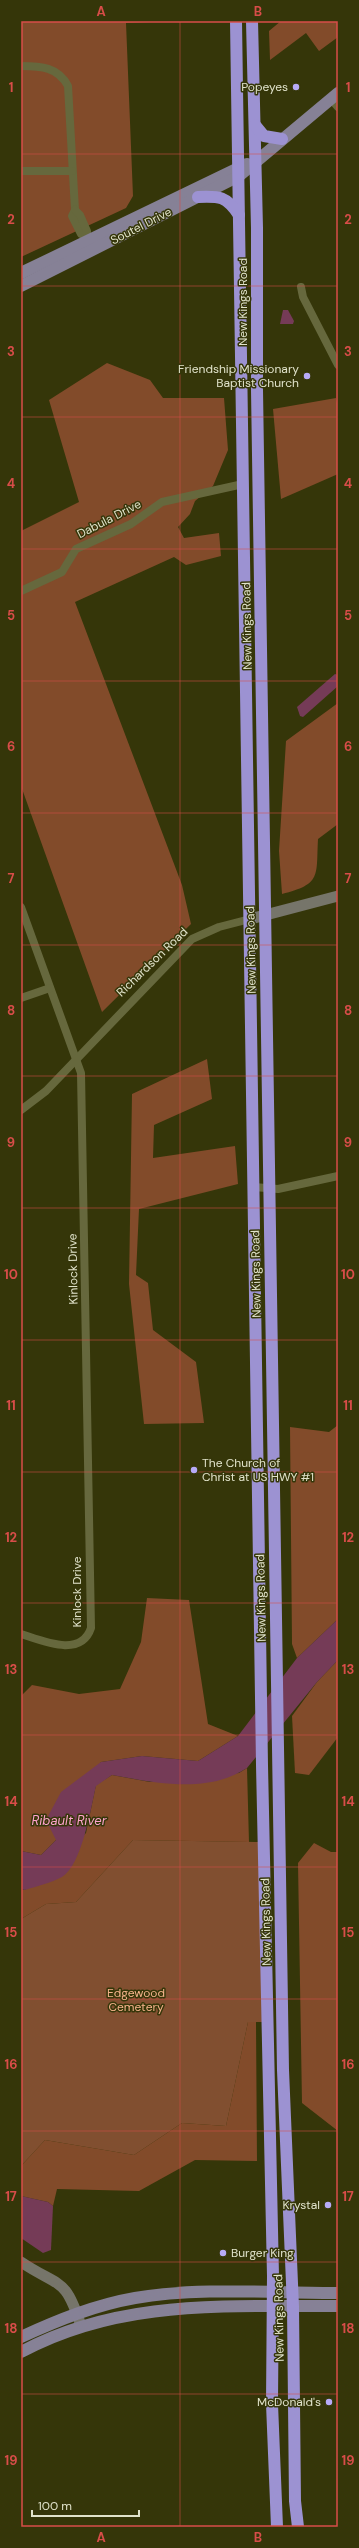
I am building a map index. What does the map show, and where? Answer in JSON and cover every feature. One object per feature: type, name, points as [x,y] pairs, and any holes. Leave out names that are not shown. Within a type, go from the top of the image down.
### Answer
[{"type":"highway","name":"New Kings Road","points":[[236,21],[262,1765],[277,2527]]},
{"type":"highway","name":"New Kings Road","points":[[252,21],[256,161],[257,390],[282,2070],[293,2307],[295,2501],[298,2527]]},
{"type":"highway","points":[[255,124],[264,136],[282,139]]},
{"type":"highway","points":[[198,197],[218,196],[227,200],[239,215]]},
{"type":"main road","name":"Soutel Drive","points":[[21,272],[198,197],[256,161],[282,139],[336,100]]},
{"type":"main road","name":"Soutel Drive","points":[[21,286],[88,243],[238,172]]},
{"type":"main road","points":[[21,2337],[77,2313],[136,2298],[165,2295],[338,2293]]},
{"type":"main road","points":[[21,2352],[81,2326],[139,2312],[184,2306],[338,2306]]},
{"type":"street","points":[[21,66],[47,68],[64,79],[68,86],[70,95],[74,210],[72,216],[80,234],[88,243]]},
{"type":"street","points":[[21,171],[72,171]]},
{"type":"street","points":[[301,287],[304,297],[338,365]]},
{"type":"street","points":[[242,392],[257,390]]},
{"type":"street","name":"Dabula Drive","points":[[21,591],[62,572],[76,549],[131,524],[162,502],[243,484]]},
{"type":"street","points":[[246,668],[262,667]]},
{"type":"street","name":"Richardson Road","points":[[21,1110],[39,1098],[192,939],[219,927],[338,896]]},
{"type":"street","name":"Kinlock Drive","points":[[21,907],[81,1074],[91,1620],[91,1628],[85,1639],[72,1645],[62,1645],[21,1634]]},
{"type":"street","points":[[21,998],[50,988]]},
{"type":"street","points":[[254,1187],[278,1189],[338,1176]]},
{"type":"street","points":[[257,1412],[272,1412]]},
{"type":"street","points":[[265,1895],[280,1895]]},
{"type":"street","points":[[21,2262],[68,2291],[81,2326]]},
{"type":"green space","name":"Edgewood Cemetery","points":[[133,1840],[260,1842],[262,2022],[248,2022],[226,2126],[182,2123],[134,2155],[45,2140],[21,2166],[21,1919],[46,1904],[76,1902]]},
{"type":"shaded area","points":[[21,21],[176,21],[126,23],[133,196],[126,208],[21,257]]},
{"type":"shaded area","points":[[281,21],[338,21],[338,37],[319,51],[306,33],[270,60],[269,31]]},
{"type":"shaded area","points":[[107,363],[150,380],[163,398],[224,398],[228,450],[213,486],[195,501],[190,514],[178,527],[184,538],[219,533],[221,556],[186,565],[174,557],[75,602],[182,885],[191,924],[102,1012],[21,786],[21,531],[79,502],[49,400]]},
{"type":"shaded area","points":[[336,398],[338,408],[338,474],[281,499],[273,409]]},
{"type":"shaded area","points":[[338,703],[338,824],[318,839],[316,870],[314,877],[310,882],[295,890],[282,894],[279,851],[286,741]]},
{"type":"shaded area","points":[[207,1059],[212,1099],[154,1125],[153,1158],[235,1146],[238,1184],[139,1209],[136,1275],[148,1283],[153,1330],[196,1362],[204,1423],[144,1424],[129,1284],[132,1094]]},
{"type":"shaded area","points":[[338,1425],[338,1619],[297,1658],[292,1644],[290,1427],[329,1432]]},
{"type":"shaded area","points":[[147,1598],[189,1600],[208,1724],[238,1736],[198,1761],[142,1756],[101,1762],[56,1840],[41,1855],[21,1851],[21,1696],[32,1685],[79,1694],[120,1689],[141,1642]]},
{"type":"shaded area","points":[[338,1660],[338,1737],[309,1775],[295,1773],[292,1716],[317,1682]]},
{"type":"shaded area","points":[[247,1768],[249,1842],[133,1840],[76,1902],[46,1904],[21,1919],[21,1889],[25,1890],[86,1833],[96,1785],[112,1775],[150,1782],[239,1773]]},
{"type":"shaded area","points":[[314,1843],[331,1852],[338,1852],[338,2131],[302,2103],[298,1863]]},
{"type":"shaded area","points":[[248,2022],[256,2022],[257,2161],[195,2160],[139,2191],[57,2189],[53,2206],[48,2202],[21,2196],[21,2166],[45,2140],[134,2155],[182,2123],[226,2126]]},
{"type":"water","points":[[283,310],[288,310],[294,321],[293,324],[280,324]]},
{"type":"water","points":[[335,674],[338,675],[338,686],[303,717],[300,716],[297,707]]},
{"type":"water","name":"Ribault River","points":[[338,1619],[338,1660],[317,1682],[247,1768],[232,1776],[199,1784],[164,1783],[112,1775],[96,1786],[85,1835],[75,1861],[69,1871],[62,1877],[53,1881],[25,1890],[21,1889],[21,1851],[41,1855],[56,1840],[46,1820],[61,1792],[101,1762],[142,1756],[198,1761],[238,1736],[297,1658]]},
{"type":"water","points":[[21,2196],[48,2202],[53,2206],[51,2250],[43,2253],[21,2238]]},
{"type":"place","name":"Popeyes","points":[[296,87]]},
{"type":"place","name":"Friendship Missionary Baptist Church","points":[[307,376]]},
{"type":"place","name":"The Church of Christ at US HWY #1","points":[[194,1470]]},
{"type":"place","name":"Krystal","points":[[328,2205]]},
{"type":"place","name":"Burger King","points":[[223,2253]]},
{"type":"place","name":"McDonald's","points":[[329,2402]]}]
